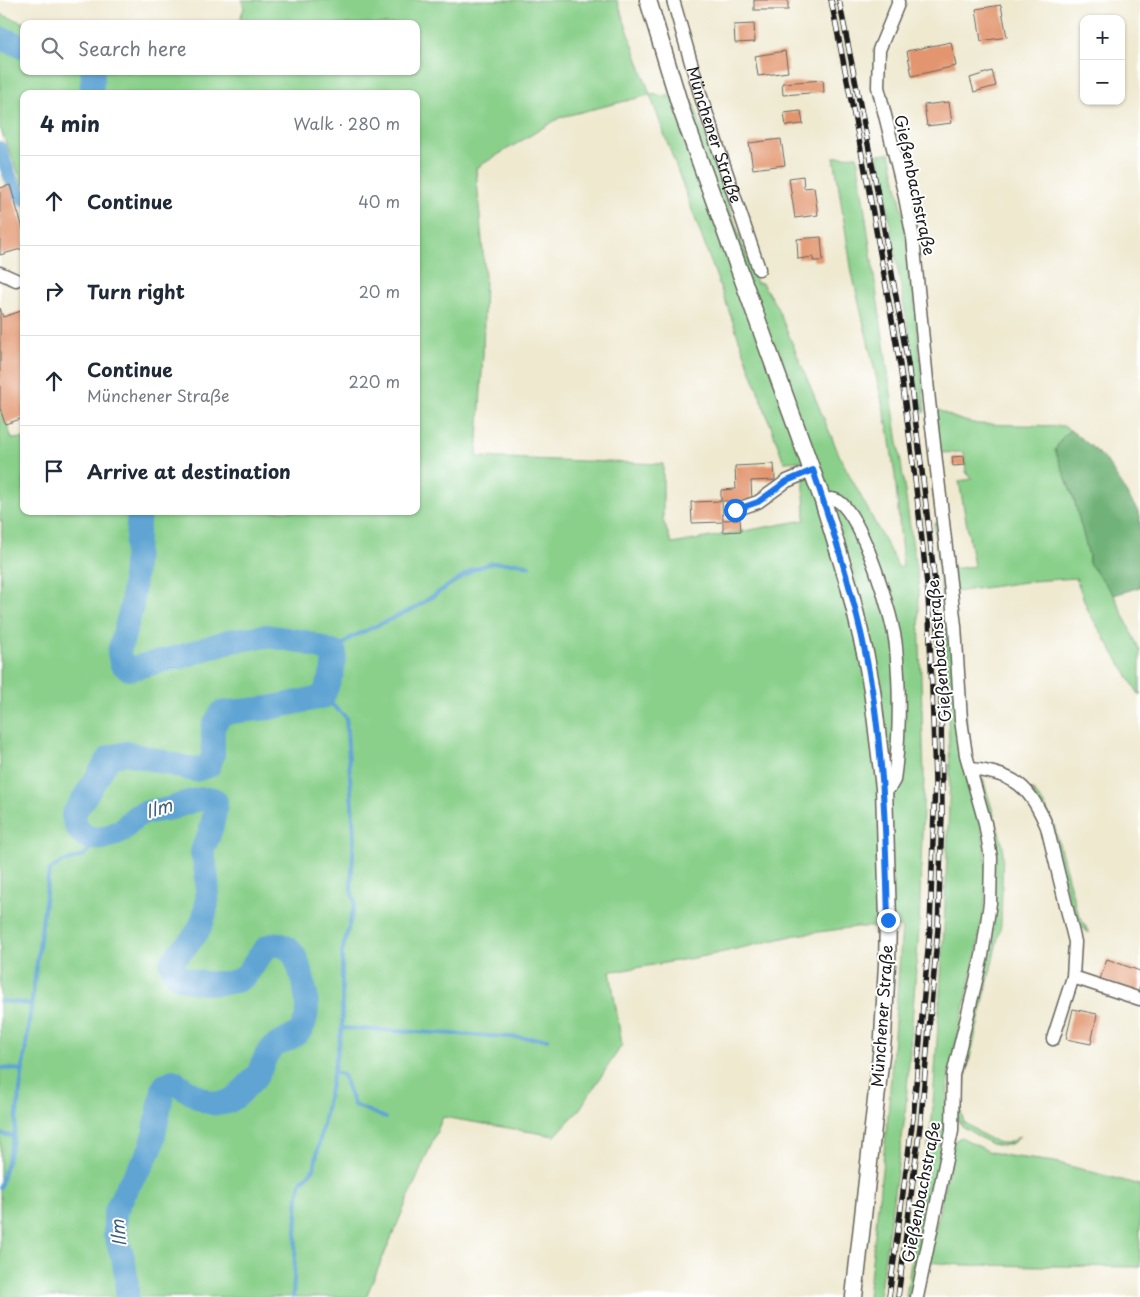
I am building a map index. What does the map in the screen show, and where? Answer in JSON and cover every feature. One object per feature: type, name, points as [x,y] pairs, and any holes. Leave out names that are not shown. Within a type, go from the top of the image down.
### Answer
[{"type":"main road","name":"Münchener Straße","points":[[648,0],[681,109],[824,501],[849,586],[866,657],[874,706],[884,788],[888,920],[883,1037],[854,1297]]},
{"type":"street","name":"Münchener Straße","points":[[673,0],[701,97],[760,269]]},
{"type":"street","name":"Gießenbachstraße","points":[[898,0],[879,50],[878,87],[904,192],[913,238],[929,401],[955,626],[961,720],[966,756],[986,822],[991,858],[990,903],[982,956],[953,1075],[952,1130],[917,1297]]},
{"type":"street","points":[[0,273],[16,280]]},
{"type":"street","points":[[735,510],[758,502],[787,481],[813,470]]},
{"type":"street","points":[[824,501],[831,499],[838,501],[853,519],[872,561],[891,617],[896,646],[898,722],[894,780],[890,787],[884,788]]},
{"type":"street","points":[[971,769],[990,771],[1012,779],[1028,793],[1040,810],[1047,827],[1075,942],[1073,977],[1053,1040]]},
{"type":"street","points":[[1073,977],[1140,999]]},
{"type":"green space","points":[[242,0],[617,0],[650,94],[692,99],[756,283],[762,283],[777,307],[840,457],[899,568],[903,566],[895,476],[888,428],[852,273],[834,157],[857,156],[918,582],[924,776],[919,929],[905,1117],[879,1297],[868,1297],[888,1115],[902,927],[857,927],[796,935],[711,955],[610,971],[622,1045],[579,1110],[555,1136],[443,1117],[366,1297],[0,1297],[0,602],[2,521],[0,521],[0,404],[12,439],[20,438],[20,515],[420,515],[420,90],[20,90],[20,177],[0,128],[0,14],[20,21],[20,75],[420,75],[420,20],[239,20],[244,8]],"holes":[[[650,95],[784,462],[803,461],[805,520],[672,544],[663,520],[663,464],[477,457],[485,277],[476,168],[561,117]]]},
{"type":"green space","points":[[890,153],[910,246],[925,412],[920,413],[914,363],[878,154]]},
{"type":"green space","points":[[934,407],[955,418],[978,424],[1063,426],[1070,430],[1062,438],[1055,450],[1074,499],[1089,556],[1089,563],[1114,595],[1140,651],[1140,696],[1088,611],[1076,578],[1032,581],[955,592],[952,569],[974,566],[959,481],[972,479],[966,472],[964,452],[939,453]]},
{"type":"green space","points":[[1070,430],[1092,447],[1108,463],[1140,515],[1140,587],[1114,595],[1089,563],[1089,556],[1074,499],[1055,450],[1062,438]]},
{"type":"green space","points":[[934,523],[939,524],[986,858],[985,903],[976,956],[949,1074],[945,1127],[912,1297],[906,1297],[932,1119],[944,929],[950,777],[945,627]]},
{"type":"green space","points":[[983,779],[1003,846],[1001,925],[959,1105],[964,1122],[989,1138],[1005,1143],[1011,1142],[1020,1136],[1013,1143],[1003,1146],[991,1144],[963,1127],[956,1118],[957,1076],[995,904],[979,784]]},
{"type":"green space","points":[[1032,789],[1045,806],[1054,825],[1076,908],[1089,933],[1074,921],[1061,869]]},
{"type":"green space","points":[[961,1137],[988,1151],[1008,1156],[1055,1162],[1140,1185],[1140,1267],[962,1265],[928,1262],[954,1141]]},
{"type":"building","points":[[754,0],[788,0],[788,10],[754,10]]},
{"type":"building","points":[[1001,5],[1007,37],[981,41],[976,9]]},
{"type":"building","points":[[754,24],[755,42],[735,43],[734,25]]},
{"type":"building","points":[[951,42],[956,66],[912,76],[907,51]]},
{"type":"building","points":[[785,51],[788,72],[758,76],[755,56]]},
{"type":"building","points":[[992,71],[996,86],[974,92],[970,78]]},
{"type":"building","points":[[823,80],[824,92],[783,95],[782,83]]},
{"type":"building","points":[[949,102],[952,123],[927,126],[924,105]]},
{"type":"building","points":[[801,111],[803,124],[786,126],[784,113]]},
{"type":"building","points":[[781,139],[785,165],[753,169],[749,143]]},
{"type":"building","points":[[803,176],[804,188],[814,187],[818,215],[795,218],[789,178]]},
{"type":"building","points":[[10,185],[20,219],[20,249],[0,255],[0,188]]},
{"type":"building","points":[[821,237],[823,261],[813,261],[813,257],[798,259],[797,239]]},
{"type":"building","points":[[0,308],[3,317],[20,311],[20,419],[5,424],[0,408]]},
{"type":"building","points":[[964,456],[965,465],[953,466],[952,457]]},
{"type":"building","points":[[774,464],[775,480],[751,481],[752,501],[722,501],[723,520],[740,519],[741,531],[723,532],[723,522],[692,523],[691,502],[721,501],[721,490],[736,489],[735,466]]},
{"type":"building","points":[[1107,959],[1140,971],[1138,992],[1100,979]]},
{"type":"building","points":[[1073,1009],[1097,1014],[1091,1044],[1066,1039]]},
{"type":"waterway","name":"Ilm","points":[[0,38],[20,46]]},
{"type":"waterway","name":"Ilm","points":[[91,90],[93,75]]},
{"type":"waterway","points":[[0,148],[12,181],[20,194]]},
{"type":"waterway","name":"Ilm","points":[[127,1297],[127,1281],[123,1258],[115,1233],[115,1213],[126,1189],[152,1145],[165,1085],[173,1081],[200,1098],[218,1104],[236,1097],[258,1074],[270,1050],[299,1032],[304,1025],[307,1006],[306,996],[295,956],[290,950],[280,945],[268,947],[246,975],[228,983],[189,980],[176,974],[174,971],[171,964],[196,934],[205,914],[207,881],[202,854],[214,818],[216,802],[213,799],[196,800],[172,808],[141,814],[120,831],[97,838],[90,838],[79,831],[73,815],[110,757],[127,753],[195,770],[209,766],[213,755],[213,727],[221,713],[269,708],[323,697],[332,673],[335,653],[305,642],[267,636],[229,641],[183,656],[129,669],[121,663],[119,652],[132,606],[139,515]]},
{"type":"waterway","points":[[335,653],[350,638],[415,608],[472,570],[492,563],[518,563],[529,566]]},
{"type":"waterway","points":[[293,1297],[298,1195],[301,1182],[314,1169],[342,1028],[342,952],[355,903],[351,889],[354,835],[346,717],[323,697]]},
{"type":"waterway","points":[[0,1187],[14,1136],[49,871],[61,863],[82,856],[89,850],[93,839]]},
{"type":"waterway","points":[[0,1001],[30,1004]]},
{"type":"waterway","points":[[342,1028],[547,1039]]},
{"type":"waterway","points":[[0,1068],[23,1070]]},
{"type":"waterway","points":[[334,1072],[343,1075],[354,1105],[386,1118]]},
{"type":"waterway","points":[[0,1134],[14,1136]]},
{"type":"railway","points":[[831,0],[868,185],[900,365],[928,593],[935,782],[930,928],[913,1118],[889,1297]]},
{"type":"railway","points":[[839,0],[876,184],[908,364],[936,593],[941,684],[942,816],[938,928],[921,1118],[898,1297]]},
{"type":"route","points":[[735,510],[758,502],[787,481],[813,470],[849,586],[872,690],[884,788],[888,920]]}]
